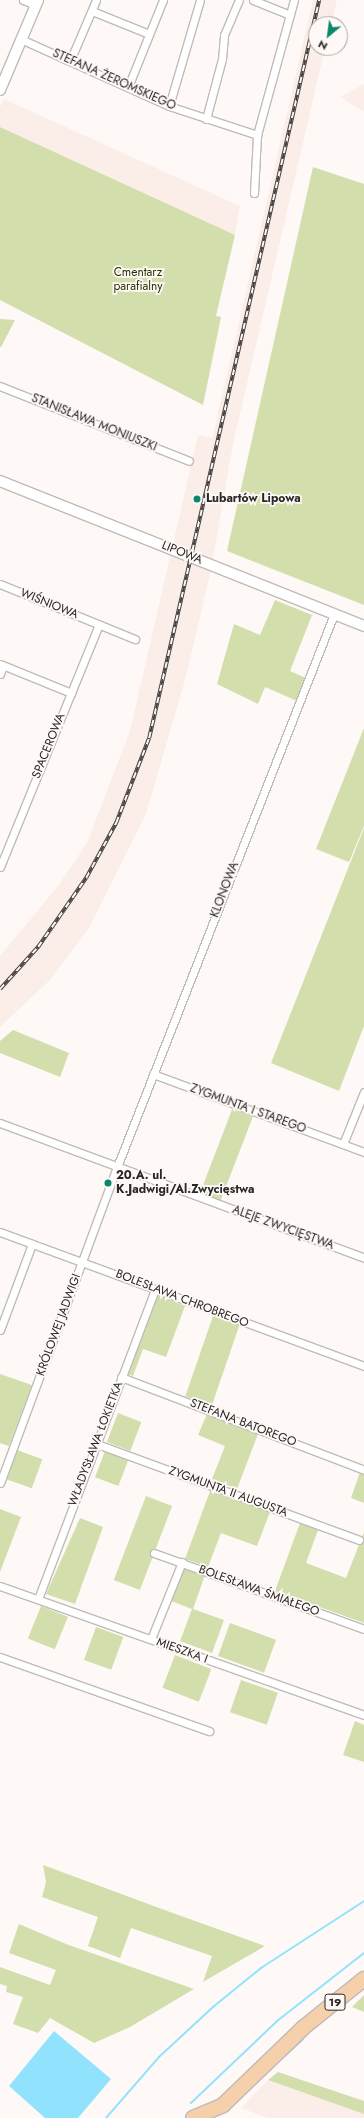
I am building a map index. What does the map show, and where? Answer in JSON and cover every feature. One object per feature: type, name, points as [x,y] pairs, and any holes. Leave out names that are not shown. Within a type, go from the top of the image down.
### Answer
[{"type":"highway","name":"19","points":[[193,2118],[223,2105],[304,2028],[364,1979]]},
{"type":"street","points":[[0,90],[23,40],[37,3],[23,0]]},
{"type":"street","points":[[70,61],[96,0]]},
{"type":"street","points":[[128,87],[163,0]]},
{"type":"street","points":[[169,106],[200,0]]},
{"type":"street","points":[[206,119],[222,59],[224,35],[239,0]]},
{"type":"street","points":[[253,0],[290,15]]},
{"type":"street","points":[[254,193],[257,135],[294,0]]},
{"type":"street","points":[[92,11],[149,34]]},
{"type":"street","name":"STEFANA ŻEROMSKIEGO","points":[[23,40],[169,106],[257,135]]},
{"type":"street","name":"STANISŁAWA MONIUSZKI","points":[[0,386],[189,461]]},
{"type":"street","name":"LIPOWA","points":[[0,481],[364,626]]},
{"type":"street","name":"WIŚNIOWA","points":[[0,584],[136,639]]},
{"type":"street","name":"KLONOWA","points":[[117,1167],[334,614]]},
{"type":"street","name":"SPACEROWA","points":[[0,867],[99,624]]},
{"type":"street","points":[[0,674],[2,665],[71,693]]},
{"type":"street","name":"ZYGMUNTA I STAREGO","points":[[153,1074],[364,1152]]},
{"type":"street","points":[[343,1144],[364,1092]]},
{"type":"street","name":"ALEJE ZWYCIĘSTWA","points":[[0,1123],[364,1258]]},
{"type":"street","name":"KRÓLOWEJ JADWIGI","points":[[0,1483],[117,1167]]},
{"type":"street","name":"BOLESŁAWA CHROBREGO","points":[[0,1232],[83,1261],[364,1366]]},
{"type":"street","points":[[0,1330],[32,1244]]},
{"type":"street","name":"WŁADYSŁAWA ŁOKIETKA","points":[[38,1599],[155,1289]]},
{"type":"street","name":"STEFANA BATOREGO","points":[[121,1377],[364,1470]]},
{"type":"street","name":"ZYGMUNTA II AUGUSTA","points":[[97,1444],[359,1540]]},
{"type":"street","name":"BOLESŁAWA ŚMIAŁEGO","points":[[154,1553],[364,1629]]},
{"type":"street","points":[[151,1639],[182,1562]]},
{"type":"street","name":"MIESZKA I","points":[[0,1586],[364,1716]]},
{"type":"street","points":[[0,1657],[209,1731]]},
{"type":"street","points":[[212,2118],[223,2105]]},
{"type":"shaded area","points":[[313,0],[337,0],[333,16],[309,16]]},
{"type":"shaded area","points":[[308,22],[308,56],[323,56],[233,444],[211,570],[185,680],[146,814],[89,928],[50,980],[0,1027],[0,956],[58,886],[87,843],[130,731],[198,435],[212,438]]},
{"type":"shaded area","points":[[364,84],[364,112],[340,97]]},
{"type":"shaded area","points":[[4,99],[240,206],[235,235],[0,127],[0,107]]},
{"type":"shaded area","points":[[268,2080],[364,2114],[364,2118],[268,2118],[241,2108]]},
{"type":"green space","name":"Cmentarz parafialny","points":[[0,127],[235,235],[216,316],[221,317],[203,405],[0,300]]},
{"type":"green space","points":[[313,167],[364,184],[364,605],[227,551]]},
{"type":"green space","points":[[0,319],[15,320],[1,347],[0,347]]},
{"type":"green space","points":[[275,600],[312,615],[290,671],[306,678],[297,701],[265,687],[258,704],[217,684],[234,624],[260,635]]},
{"type":"green space","points":[[364,728],[364,826],[349,862],[316,849]]},
{"type":"green space","points":[[364,828],[364,1026],[339,1091],[271,1063]]},
{"type":"green space","points":[[13,1030],[69,1053],[60,1077],[0,1053],[0,1041]]},
{"type":"green space","points":[[233,1107],[254,1115],[221,1201],[200,1193]]},
{"type":"green space","points":[[157,1295],[185,1306],[166,1357],[143,1349],[133,1376],[128,1374]]},
{"type":"green space","points":[[213,1316],[239,1325],[212,1405],[185,1396]]},
{"type":"green space","points":[[0,1374],[32,1385],[9,1446],[0,1443]]},
{"type":"green space","points":[[118,1413],[141,1422],[130,1451],[107,1442]]},
{"type":"green space","points":[[207,1414],[258,1434],[237,1489],[212,1479],[225,1446],[198,1435]]},
{"type":"green space","points":[[17,1450],[42,1459],[32,1488],[6,1479]]},
{"type":"green space","points":[[105,1451],[128,1460],[118,1486],[95,1477]]},
{"type":"green space","points":[[360,1472],[364,1473],[364,1503],[351,1498]]},
{"type":"green space","points":[[210,1491],[270,1512],[257,1546],[221,1533],[208,1567],[185,1559]]},
{"type":"green space","points":[[146,1496],[172,1506],[140,1590],[114,1580]]},
{"type":"green space","points":[[0,1509],[21,1517],[0,1572]]},
{"type":"green space","points":[[80,1518],[103,1527],[75,1604],[46,1594]]},
{"type":"green space","points":[[300,1523],[318,1530],[306,1563],[346,1578],[364,1532],[364,1623],[275,1591]]},
{"type":"green space","points":[[183,1568],[205,1575],[193,1609],[224,1620],[212,1653],[180,1641],[192,1609],[171,1601]]},
{"type":"green space","points":[[41,1606],[68,1617],[55,1649],[28,1638]]},
{"type":"green space","points":[[230,1623],[276,1640],[264,1673],[218,1656]]},
{"type":"green space","points":[[96,1627],[123,1637],[111,1670],[84,1660]]},
{"type":"green space","points":[[175,1655],[211,1669],[199,1702],[162,1688]]},
{"type":"green space","points":[[241,1680],[278,1693],[267,1725],[230,1712]]},
{"type":"green space","points":[[355,1721],[364,1725],[364,1762],[343,1755]]},
{"type":"green space","points":[[43,1865],[265,1946],[203,1982],[212,1956],[131,1928],[120,1958],[88,1946],[98,1917],[42,1897],[46,1882]]},
{"type":"green space","points":[[19,1924],[66,1944],[194,1989],[130,2027],[94,2043],[50,2018],[38,2033],[13,2024],[23,1997],[6,1992],[7,1986],[0,1984],[0,1967],[50,1985],[56,1970],[9,1953]]},
{"type":"green space","points":[[364,1995],[364,2012],[352,2007]]},
{"type":"green space","points":[[278,2072],[364,2101],[364,2114],[268,2080]]},
{"type":"water","points":[[54,2031],[111,2079],[78,2118],[45,2118],[9,2086]]},
{"type":"waterway","points":[[106,2118],[159,2057],[213,2007],[261,1968],[364,1901]]},
{"type":"waterway","points":[[191,2103],[277,2021],[364,1953]]},
{"type":"waterway","points":[[280,2060],[303,2039]]},
{"type":"railway","points":[[0,989],[38,947],[86,878],[116,823],[149,738],[319,0]]},
{"type":"place","name":"Lubartów Lipowa","points":[[197,499]]},
{"type":"place","name":"20.A. ul. K.Jadwigi/Al.Zwycięstwa","points":[[108,1183]]}]
